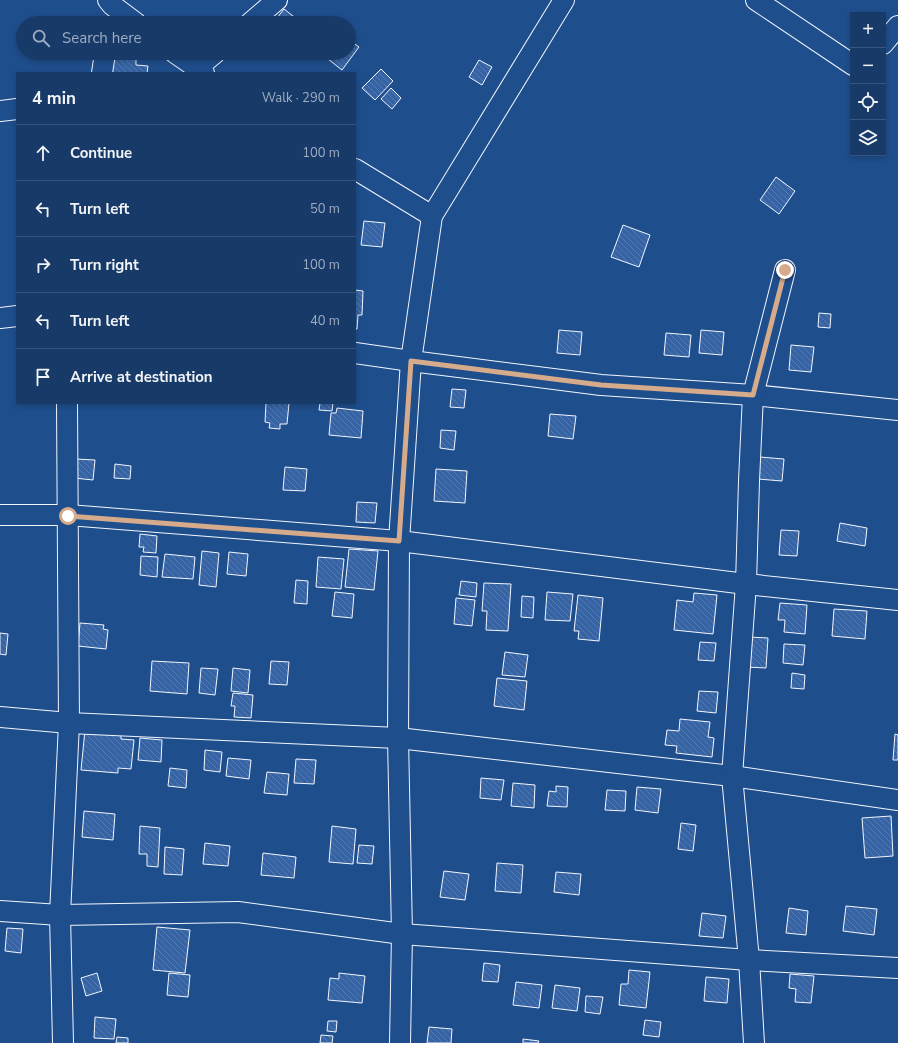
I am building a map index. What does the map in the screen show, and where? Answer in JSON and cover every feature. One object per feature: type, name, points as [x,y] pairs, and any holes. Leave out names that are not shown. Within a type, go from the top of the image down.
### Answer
[{"type":"street","points":[[258,16],[277,0]]},
{"type":"street","points":[[400,1043],[402,934],[398,738],[399,541],[411,361],[432,216],[564,0]]},
{"type":"street","points":[[756,0],[850,63]]},
{"type":"street","points":[[110,9],[123,16]]},
{"type":"street","points":[[886,40],[898,26]]},
{"type":"street","points":[[102,72],[104,60]]},
{"type":"street","points":[[185,60],[200,71],[209,60]]},
{"type":"street","points":[[0,111],[16,110]]},
{"type":"street","points":[[356,171],[432,216]]},
{"type":"street","points":[[754,1043],[749,960],[732,776],[746,584],[748,481],[753,395],[785,270]]},
{"type":"street","points":[[0,318],[16,316]]},
{"type":"street","points":[[356,353],[601,385],[753,395],[898,410]]},
{"type":"street","points":[[63,1043],[60,915],[69,723],[67,404]]},
{"type":"street","points":[[0,515],[68,516],[399,541],[746,584],[898,600]]},
{"type":"street","points":[[0,717],[69,723],[398,738],[732,776],[898,800]]},
{"type":"street","points":[[0,911],[60,915],[238,912],[402,934],[749,960],[898,968]]},
{"type":"building","points":[[284,9],[293,16],[278,16]]},
{"type":"building","points":[[112,60],[136,60],[136,65],[148,66],[147,72],[110,72]]},
{"type":"building","points":[[329,60],[349,60],[342,70]]},
{"type":"building","points":[[479,60],[492,67],[482,85],[469,77]]},
{"type":"building","points":[[381,69],[393,81],[375,100],[362,88]]},
{"type":"building","points":[[391,88],[401,98],[392,109],[381,99]]},
{"type":"building","points":[[776,177],[795,191],[779,214],[760,200]]},
{"type":"building","points":[[364,221],[385,223],[382,247],[361,245]]},
{"type":"building","points":[[623,225],[650,235],[639,267],[611,257]]},
{"type":"building","points":[[356,290],[363,291],[362,315],[358,315],[357,329]]},
{"type":"building","points":[[819,313],[831,314],[830,328],[818,327]]},
{"type":"building","points":[[559,330],[582,332],[580,355],[557,353]]},
{"type":"building","points":[[701,330],[724,332],[722,355],[699,353]]},
{"type":"building","points":[[666,333],[691,335],[689,357],[664,355]]},
{"type":"building","points":[[791,345],[814,347],[811,372],[789,370]]},
{"type":"building","points":[[452,389],[466,390],[464,408],[450,407]]},
{"type":"building","points":[[266,404],[289,404],[287,424],[280,424],[280,429],[269,428],[270,423],[265,422]]},
{"type":"building","points":[[320,404],[333,404],[332,411],[319,410]]},
{"type":"building","points":[[337,408],[363,411],[361,438],[329,435],[331,413],[336,413]]},
{"type":"building","points":[[550,414],[576,416],[573,439],[548,436]]},
{"type":"building","points":[[441,430],[456,431],[454,450],[440,448]]},
{"type":"building","points":[[760,457],[784,459],[782,481],[758,479]]},
{"type":"building","points":[[76,459],[95,460],[93,480],[74,478]]},
{"type":"building","points":[[115,464],[131,466],[130,479],[114,478]]},
{"type":"building","points":[[285,467],[307,469],[305,491],[283,490]]},
{"type":"building","points":[[436,469],[467,471],[465,503],[434,501]]},
{"type":"building","points":[[357,502],[377,503],[375,523],[356,522]]},
{"type":"building","points":[[840,523],[867,528],[865,546],[837,541]]},
{"type":"building","points":[[781,530],[799,531],[797,556],[779,555]]},
{"type":"building","points":[[140,534],[157,536],[156,553],[143,552],[144,547],[139,547]]},
{"type":"building","points":[[349,549],[378,551],[374,590],[345,587]]},
{"type":"building","points":[[202,551],[219,553],[216,587],[199,585]]},
{"type":"building","points":[[229,552],[248,554],[246,576],[227,574]]},
{"type":"building","points":[[165,554],[195,557],[193,579],[162,577]]},
{"type":"building","points":[[141,556],[158,557],[157,577],[140,575]]},
{"type":"building","points":[[318,557],[344,559],[341,589],[316,587]]},
{"type":"building","points":[[296,580],[308,581],[307,604],[294,603]]},
{"type":"building","points":[[461,581],[477,583],[476,597],[459,595]]},
{"type":"building","points":[[484,583],[511,584],[508,631],[486,630],[487,611],[482,611]]},
{"type":"building","points":[[335,592],[354,594],[352,618],[332,616]]},
{"type":"building","points":[[547,592],[573,594],[570,621],[545,620]]},
{"type":"building","points":[[694,593],[717,595],[713,634],[674,630],[677,600],[693,602]]},
{"type":"building","points":[[578,595],[603,598],[599,641],[578,639],[579,631],[574,631]]},
{"type":"building","points":[[522,596],[534,597],[533,618],[521,617]]},
{"type":"building","points":[[456,598],[475,600],[472,626],[454,624]]},
{"type":"building","points":[[780,603],[807,605],[805,634],[784,632],[785,620],[778,620]]},
{"type":"building","points":[[834,609],[867,611],[865,639],[832,636]]},
{"type":"building","points":[[80,623],[104,625],[103,629],[108,630],[106,649],[78,646]]},
{"type":"building","points":[[0,633],[8,634],[6,655],[0,654]]},
{"type":"building","points":[[749,637],[768,638],[766,668],[746,667]]},
{"type":"building","points":[[700,642],[716,643],[714,661],[698,660]]},
{"type":"building","points":[[784,644],[805,645],[803,665],[783,663]]},
{"type":"building","points":[[505,652],[528,655],[525,677],[502,675]]},
{"type":"building","points":[[152,661],[189,663],[187,694],[150,691]]},
{"type":"building","points":[[271,661],[289,662],[287,685],[269,684]]},
{"type":"building","points":[[201,668],[218,669],[215,695],[199,693]]},
{"type":"building","points":[[233,668],[250,670],[248,693],[231,691]]},
{"type":"building","points":[[792,673],[805,675],[804,689],[791,688]]},
{"type":"building","points":[[497,678],[527,681],[524,710],[494,706]]},
{"type":"building","points":[[699,691],[718,692],[716,713],[697,711]]},
{"type":"building","points":[[233,693],[253,695],[251,718],[234,717],[235,706],[231,706]]},
{"type":"building","points":[[680,719],[710,722],[708,737],[714,738],[712,757],[676,753],[677,746],[665,745],[667,730],[679,731]]},
{"type":"building","points":[[85,730],[121,733],[121,739],[134,740],[131,769],[118,768],[118,773],[81,770]]},
{"type":"building","points":[[895,734],[898,735],[898,760],[893,760]]},
{"type":"building","points":[[140,738],[162,740],[161,762],[138,760]]},
{"type":"building","points":[[205,750],[222,752],[220,772],[204,770]]},
{"type":"building","points":[[228,758],[251,760],[249,779],[226,776]]},
{"type":"building","points":[[296,759],[316,760],[314,784],[294,783]]},
{"type":"building","points":[[170,768],[187,770],[186,788],[168,786]]},
{"type":"building","points":[[267,772],[289,774],[287,795],[264,793]]},
{"type":"building","points":[[481,778],[504,780],[501,800],[480,798]]},
{"type":"building","points":[[513,783],[535,785],[534,808],[511,806]]},
{"type":"building","points":[[556,786],[568,787],[567,807],[547,806],[549,791],[556,792]]},
{"type":"building","points":[[637,787],[661,789],[658,813],[635,810]]},
{"type":"building","points":[[607,790],[626,791],[625,811],[605,810]]},
{"type":"building","points":[[84,811],[115,814],[113,840],[82,837]]},
{"type":"building","points":[[891,816],[893,856],[865,858],[862,818]]},
{"type":"building","points":[[681,823],[696,825],[693,851],[678,849]]},
{"type":"building","points":[[140,826],[160,828],[158,867],[147,866],[147,854],[139,854]]},
{"type":"building","points":[[332,826],[356,829],[353,864],[329,862]]},
{"type":"building","points":[[205,843],[230,846],[228,866],[203,864]]},
{"type":"building","points":[[359,845],[374,846],[372,864],[357,863]]},
{"type":"building","points":[[165,847],[184,849],[182,875],[164,874]]},
{"type":"building","points":[[263,853],[296,857],[294,878],[261,875]]},
{"type":"building","points":[[497,863],[523,865],[521,893],[495,891]]},
{"type":"building","points":[[444,871],[469,874],[465,900],[440,897]]},
{"type":"building","points":[[556,872],[581,874],[579,895],[554,892]]},
{"type":"building","points":[[846,906],[877,909],[874,935],[843,931]]},
{"type":"building","points":[[789,908],[808,911],[806,935],[786,933]]},
{"type":"building","points":[[702,913],[726,916],[723,938],[699,936]]},
{"type":"building","points":[[157,927],[190,930],[185,973],[153,970]]},
{"type":"building","points":[[7,928],[23,929],[21,953],[5,951]]},
{"type":"building","points":[[484,963],[500,965],[498,982],[482,981]]},
{"type":"building","points":[[629,970],[650,972],[646,1008],[619,1005],[621,984],[628,984]]},
{"type":"building","points":[[97,973],[102,991],[86,996],[81,978]]},
{"type":"building","points":[[169,973],[190,975],[188,997],[167,995]]},
{"type":"building","points":[[339,973],[365,976],[362,1003],[328,1000],[330,978],[339,979]]},
{"type":"building","points":[[790,974],[814,976],[811,1003],[795,1002],[796,989],[789,988]]},
{"type":"building","points":[[706,977],[729,979],[727,1003],[704,1001]]},
{"type":"building","points":[[516,982],[542,985],[539,1008],[513,1005]]},
{"type":"building","points":[[555,985],[580,988],[577,1011],[552,1008]]},
{"type":"building","points":[[586,996],[603,997],[600,1014],[585,1012]]},
{"type":"building","points":[[95,1017],[116,1019],[114,1039],[94,1038]]},
{"type":"building","points":[[645,1020],[661,1022],[659,1037],[643,1035]]},
{"type":"building","points":[[328,1021],[337,1021],[336,1032],[327,1031]]},
{"type":"building","points":[[429,1027],[452,1029],[451,1043],[427,1043]]},
{"type":"building","points":[[321,1035],[333,1036],[332,1043],[320,1043]]},
{"type":"building","points":[[117,1037],[128,1038],[128,1043],[116,1043]]},
{"type":"building","points":[[523,1039],[539,1041],[538,1043],[523,1043]]},
{"type":"route","points":[[68,516],[399,541],[411,361],[601,385],[753,395],[785,270]]}]
